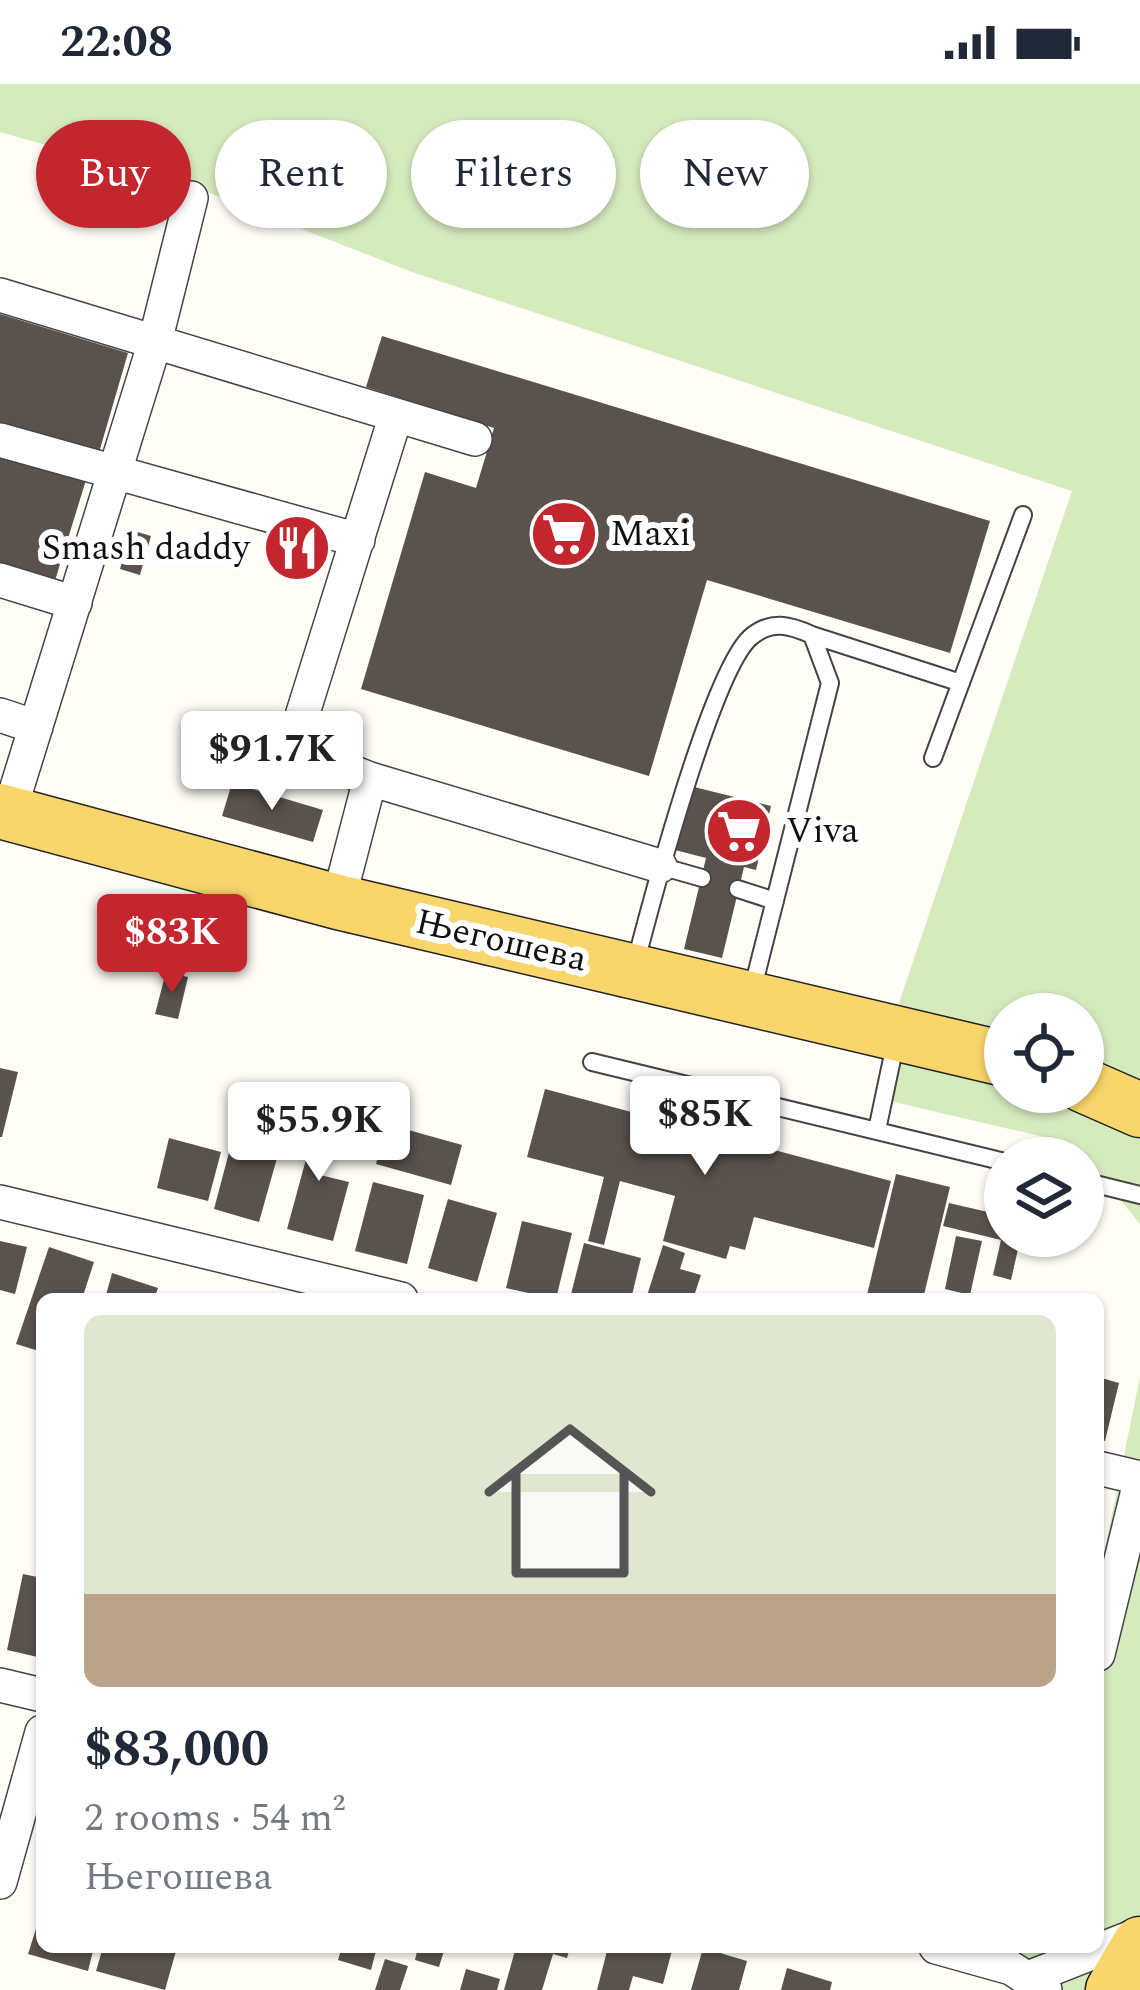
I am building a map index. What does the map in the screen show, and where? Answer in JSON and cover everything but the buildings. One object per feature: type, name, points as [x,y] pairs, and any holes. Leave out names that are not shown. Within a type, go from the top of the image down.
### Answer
[{"type":"main road","name":"Његошева","points":[[4,812],[338,902],[984,1054]]},
{"type":"main road","points":[[1104,1094],[1140,1110]]},
{"type":"main road","points":[[1113,1990],[1140,1944]]},
{"type":"street","points":[[4,812],[36,727],[116,472],[184,228]]},
{"type":"street","points":[[0,295],[475,439]]},
{"type":"street","points":[[396,415],[302,716],[304,734],[324,761],[370,779],[660,866]]},
{"type":"street","points":[[0,440],[358,540]]},
{"type":"street","points":[[0,580],[75,604]]},
{"type":"street","points":[[0,715],[36,727]]},
{"type":"street","points":[[338,902],[370,779]]},
{"type":"street","points":[[0,1202],[376,1293]]},
{"type":"street","points":[[1104,1470],[1140,1480],[1104,1629]]},
{"type":"street","points":[[0,1684],[36,1693]]},
{"type":"street","points":[[0,1882],[36,1753]]},
{"type":"street","points":[[1104,1946],[1140,1934]]},
{"type":"street","points":[[959,1953],[1030,1972],[1085,1953]]},
{"type":"lane","points":[[933,758],[1023,515]]},
{"type":"lane","points":[[633,972],[660,866],[729,668],[748,639],[769,626],[791,625],[961,682]]},
{"type":"lane","points":[[750,999],[826,715],[830,682],[812,635]]},
{"type":"lane","points":[[660,866],[702,878]]},
{"type":"lane","points":[[738,890],[776,901]]},
{"type":"lane","points":[[877,1130],[897,1034]]},
{"type":"lane","points":[[592,1062],[984,1157]]},
{"type":"lane","points":[[1104,1187],[1140,1196]]},
{"type":"green space","points":[[0,84],[1140,84],[1140,1224],[1104,1180],[1104,1137],[1044,1137],[881,1099],[896,1012],[1072,491],[412,272],[299,228],[387,228],[387,120],[215,120],[215,195],[191,186],[191,120],[36,120],[36,142],[0,132]]},
{"type":"green space","points":[[1140,1377],[1140,1990],[1015,1990],[1023,1953],[1104,1953],[1104,1554]]},
{"type":"place","name":"Maxi","points":[[564,534]]},
{"type":"place","name":"Smash daddy","points":[[297,548]]},
{"type":"place","name":"Viva","points":[[739,831]]}]
